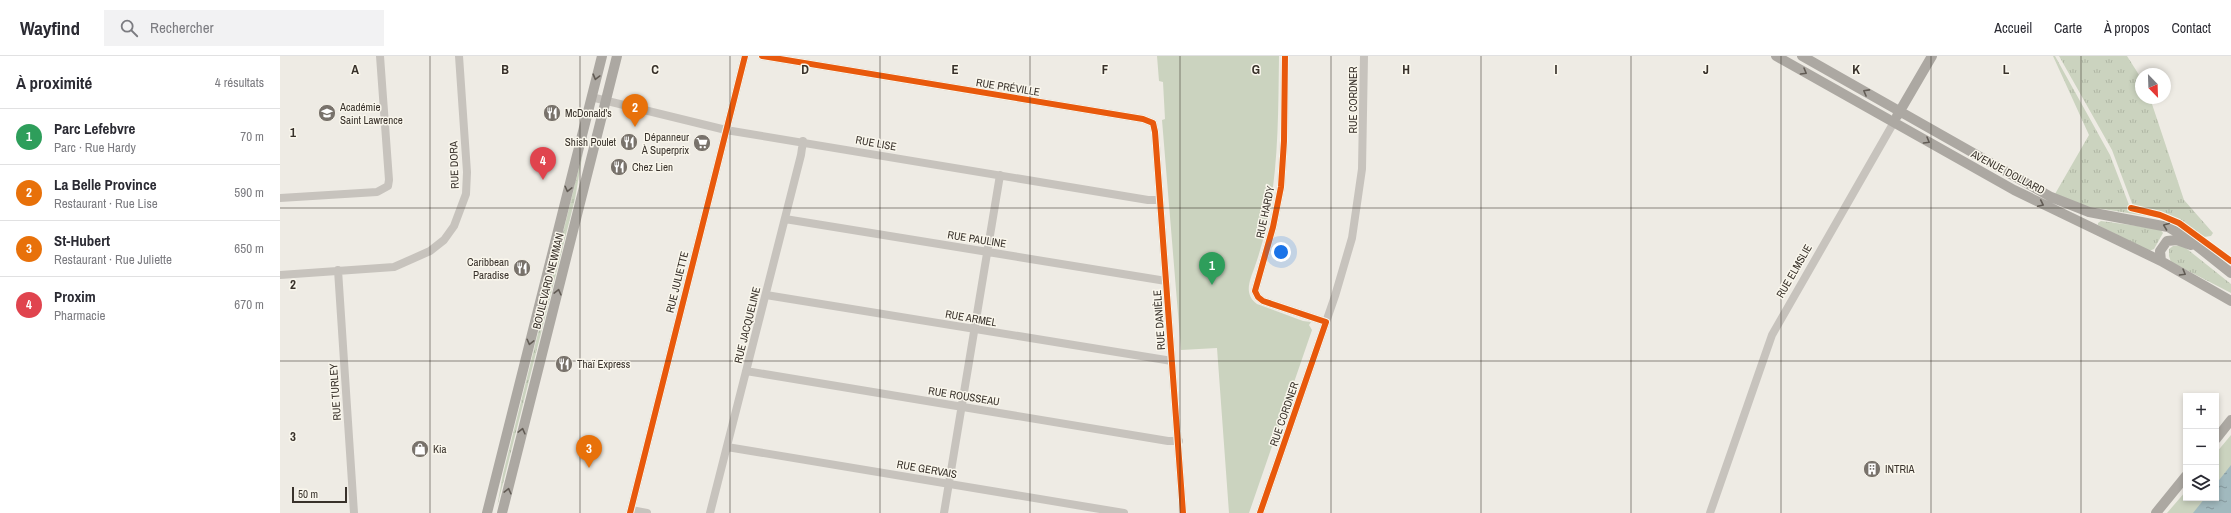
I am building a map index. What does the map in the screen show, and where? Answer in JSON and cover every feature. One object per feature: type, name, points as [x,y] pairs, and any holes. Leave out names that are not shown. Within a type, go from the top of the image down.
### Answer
[{"type":"main road","name":"BOULEVARD NEWMAN","points":[[487,513],[602,56]]},
{"type":"main road","name":"BOULEVARD NEWMAN","points":[[502,513],[617,56]]},
{"type":"main road","name":"AVENUE DOLLARD","points":[[1776,56],[2034,200],[2161,261],[2231,301]]},
{"type":"main road","name":"AVENUE DOLLARD","points":[[1802,56],[2059,201],[2089,212],[2162,224],[2179,233],[2231,273]]},
{"type":"main road","name":"RUE ELMSLIE","points":[[1894,122],[1932,56]]},
{"type":"main road","points":[[2161,261],[2161,248],[2170,240],[2199,248]]},
{"type":"main road","points":[[2219,435],[2231,420]]},
{"type":"main road","points":[[2156,513],[2183,480]]},
{"type":"street","points":[[280,198],[377,192],[388,186],[389,180],[380,56]]},
{"type":"street","name":"RUE DORA","points":[[280,275],[394,267],[430,251],[444,240],[454,226],[466,194],[467,172],[458,56]]},
{"type":"street","name":"RUE JULIETTE","points":[[630,512],[745,56]]},
{"type":"street","name":"RUE PRÉVILLE","points":[[762,56],[1143,120],[1154,125]]},
{"type":"street","name":"RUE HARDY","points":[[1285,56],[1284,141],[1281,187],[1274,227],[1255,291],[1258,297],[1263,301],[1326,322]]},
{"type":"street","name":"RUE CORDNER","points":[[1260,513],[1347,259],[1359,202],[1363,149],[1364,56]]},
{"type":"street","name":"RUE LISE","points":[[591,97],[726,130],[803,141],[1160,200]]},
{"type":"street","name":"RUE ELMSLIE","points":[[1710,513],[1772,335],[1894,122]]},
{"type":"street","name":"RUE DANIÈLE","points":[[1154,125],[1179,441],[1183,513]]},
{"type":"street","name":"RUE JACQUELINE","points":[[710,513],[785,218],[803,141]]},
{"type":"street","points":[[944,513],[960,407],[1000,174]]},
{"type":"street","name":"RUE PAULINE","points":[[785,218],[1166,281]]},
{"type":"street","name":"RUE TURLEY","points":[[338,270],[354,513]]},
{"type":"street","name":"RUE ARMEL","points":[[766,294],[1172,361]]},
{"type":"street","name":"RUE ROUSSEAU","points":[[746,371],[1170,441],[1179,441]]},
{"type":"street","name":"RUE GERVAIS","points":[[727,447],[1124,513]]},
{"type":"street","points":[[630,512],[647,513]]},
{"type":"green space","points":[[1157,56],[1279,56],[1276,162],[1273,189],[1269,215],[1250,282],[1249,291],[1250,296],[1257,304],[1303,321],[1311,322],[1309,325],[1312,330],[1249,513],[1229,513],[1217,348],[1181,350],[1162,120],[1165,119],[1163,82],[1159,81]]},
{"type":"green space","points":[[2053,56],[2055,56],[2110,155],[2131,210],[2169,220],[2203,241],[2174,224],[2159,218],[2084,206],[2055,194],[2089,135]]},
{"type":"green space","points":[[2059,56],[2127,56],[2135,69],[2135,104],[2152,104],[2184,200],[2213,233],[2211,236],[2204,237],[2169,216],[2133,206],[2112,150]]},
{"type":"green space","points":[[583,152],[575,199],[497,507],[503,474]]},
{"type":"green space","points":[[2101,221],[2160,229],[2163,233],[2154,249],[2149,251],[2098,225]]},
{"type":"green space","points":[[2182,245],[2231,284],[2231,293],[2171,262],[2169,249],[2173,246]]},
{"type":"green space","points":[[2231,435],[2231,513],[2167,513],[2183,494],[2183,501],[2219,501],[2219,449]]},
{"type":"water","points":[[2231,465],[2231,513],[2193,513],[2203,501],[2219,501],[2219,480]]},
{"type":"cycle path","points":[[630,513],[745,56]]},
{"type":"cycle path","points":[[762,56],[1143,119],[1153,123],[1155,132],[1183,513]]},
{"type":"cycle path","points":[[1260,513],[1326,322],[1263,301],[1258,297],[1255,291],[1273,227],[1281,187],[1284,141],[1285,56]]},
{"type":"cycle path","points":[[2131,208],[2160,215],[2179,223],[2231,261]]},
{"type":"place","name":"Académie Saint Lawrence","points":[[327,113]]},
{"type":"place","name":"McDonald's","points":[[552,113]]},
{"type":"place","name":"La Belle Province","points":[[635,127]]},
{"type":"place","name":"Shish Poulet","points":[[629,142]]},
{"type":"place","name":"Dépanneur À Superprix","points":[[702,143]]},
{"type":"place","name":"Chez Lien","points":[[619,167]]},
{"type":"place","name":"Proxim","points":[[543,180]]},
{"type":"place","name":"Caribbean Paradise","points":[[522,268]]},
{"type":"place","name":"Parc Lefebvre","points":[[1212,285]]},
{"type":"place","name":"Thaï Express","points":[[564,364]]},
{"type":"place","name":"Kia","points":[[420,449]]},
{"type":"place","name":"St-Hubert","points":[[589,468]]},
{"type":"place","name":"INTRIA","points":[[1872,469]]}]
